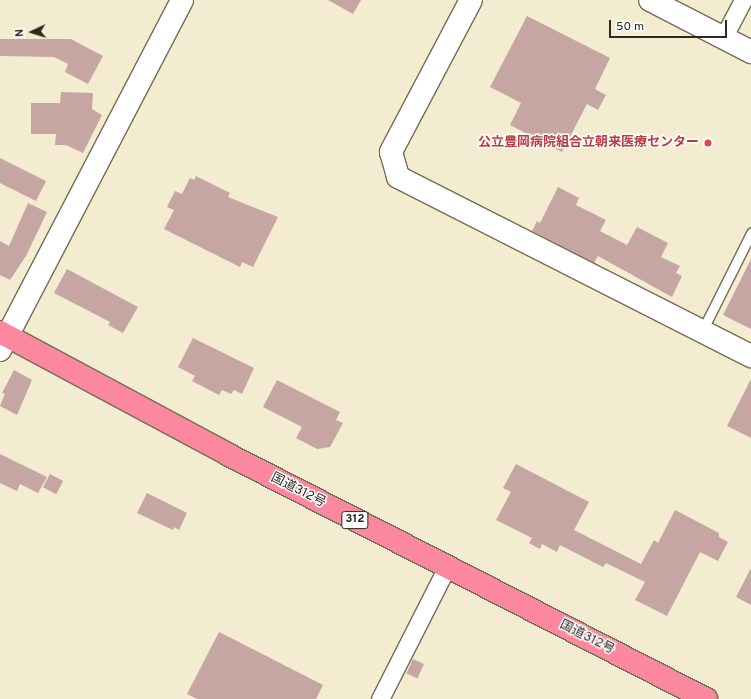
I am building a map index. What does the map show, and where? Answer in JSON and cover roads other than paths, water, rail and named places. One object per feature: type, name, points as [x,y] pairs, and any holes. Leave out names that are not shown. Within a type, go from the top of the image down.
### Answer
[{"type":"highway","name":"国道312号","points":[[2,340],[446,568],[706,699]]},
{"type":"street","points":[[2,340],[182,0]]},
{"type":"street","points":[[471,0],[392,152],[398,177],[751,356]]},
{"type":"street","points":[[650,0],[751,52]]},
{"type":"street","points":[[723,38],[743,0]]},
{"type":"street","points":[[380,699],[446,568]]},
{"type":"lane","points":[[702,331],[751,233]]},
{"type":"place","name":"公立豊岡病院組合立朝来医療センター","points":[[708,143]]}]
